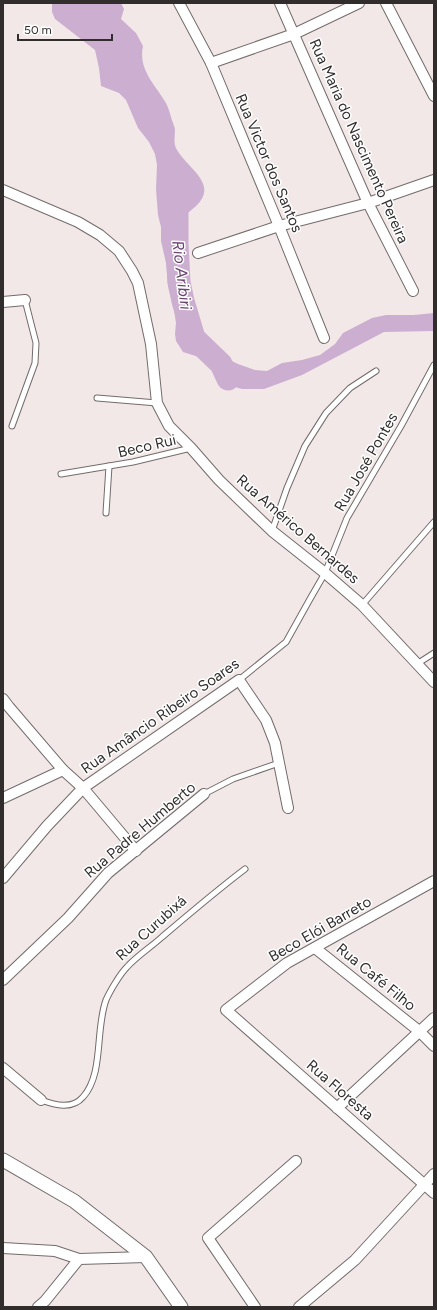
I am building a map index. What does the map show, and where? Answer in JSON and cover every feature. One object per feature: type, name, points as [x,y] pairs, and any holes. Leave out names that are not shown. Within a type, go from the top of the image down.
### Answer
[{"type":"street","name":"Rua Victor dos Santos","points":[[179,3],[211,63],[280,226],[324,338]]},
{"type":"street","name":"Rua Maria do Nascimento Pereira","points":[[280,3],[368,203],[412,291]]},
{"type":"street","points":[[211,63],[294,34],[359,3]]},
{"type":"street","points":[[386,3],[434,96]]},
{"type":"street","points":[[198,253],[280,226],[368,203],[434,180]]},
{"type":"street","name":"Rua Américo Bernardes","points":[[3,190],[78,222],[100,235],[119,251],[138,283],[151,344],[157,403],[169,426],[219,480],[272,531],[326,573],[362,605],[434,682]]},
{"type":"street","points":[[3,302],[25,300]]},
{"type":"street","points":[[239,680],[266,720],[274,743],[288,808]]},
{"type":"street","name":"Rua Amâncio Ribeiro Soares","points":[[3,878],[83,788],[239,680]]},
{"type":"street","points":[[5,705],[63,770],[83,788],[136,851]]},
{"type":"street","points":[[3,798],[63,770]]},
{"type":"street","name":"Rua Padre Humberto","points":[[3,980],[68,918],[108,873],[204,794]]},
{"type":"street","name":"Beco Elói Barreto","points":[[226,1010],[287,963],[434,881]]},
{"type":"street","name":"Rua Café Filho","points":[[316,948],[419,1031],[434,1046]]},
{"type":"street","name":"Rua Floresta","points":[[226,1010],[434,1193]]},
{"type":"street","points":[[337,1108],[434,1018]]},
{"type":"street","points":[[3,1068],[41,1100]]},
{"type":"street","points":[[3,1160],[74,1201],[146,1257],[181,1307]]},
{"type":"street","points":[[255,1307],[208,1238],[296,1161]]},
{"type":"street","points":[[299,1307],[355,1260],[434,1174]]},
{"type":"street","points":[[3,1248],[55,1251],[79,1259],[146,1257]]},
{"type":"street","points":[[38,1307],[45,1301],[79,1259]]},
{"type":"lane","points":[[12,426],[35,363],[36,343],[25,300]]},
{"type":"lane","name":"Rua José Pontes","points":[[326,573],[347,518],[434,366]]},
{"type":"lane","points":[[272,531],[287,488],[305,446],[326,413],[350,388],[376,372]]},
{"type":"lane","points":[[97,398],[157,403]]},
{"type":"lane","name":"Beco Rui","points":[[61,474],[109,466],[191,448]]},
{"type":"lane","name":"Beco Rui","points":[[106,513],[109,466]]},
{"type":"lane","points":[[362,605],[434,522]]},
{"type":"lane","name":"Rua Amâncio Ribeiro Soares","points":[[239,680],[286,642],[326,573]]},
{"type":"lane","points":[[417,664],[434,652]]},
{"type":"lane","name":"Rua Padre Humberto","points":[[204,794],[233,778],[279,763]]},
{"type":"lane","name":"Rua Curubixá","points":[[41,1100],[56,1105],[72,1105],[82,1098],[93,1079],[97,1065],[99,1033],[107,1000],[127,967],[216,891],[245,869]]},
{"type":"shaded area","name":"Rio Aribiri","points":[[52,3],[121,3],[124,9],[121,19],[136,33],[143,46],[142,55],[145,70],[168,108],[175,129],[176,148],[200,177],[203,184],[204,191],[202,199],[186,215],[176,221],[172,230],[181,287],[179,297],[188,337],[193,345],[205,352],[255,370],[267,371],[282,363],[320,355],[335,344],[343,333],[372,318],[386,315],[434,313],[434,331],[384,332],[302,375],[264,389],[242,389],[228,385],[222,380],[216,370],[207,364],[202,358],[183,352],[176,341],[176,323],[168,286],[166,263],[161,241],[161,227],[158,215],[156,189],[157,165],[155,154],[149,142],[138,128],[126,100],[119,93],[101,86],[95,50],[55,19],[52,12]]},
{"type":"waterway","name":"Rio Aribiri","points":[[177,190],[179,282],[183,301],[194,338],[221,364],[228,379]]}]
